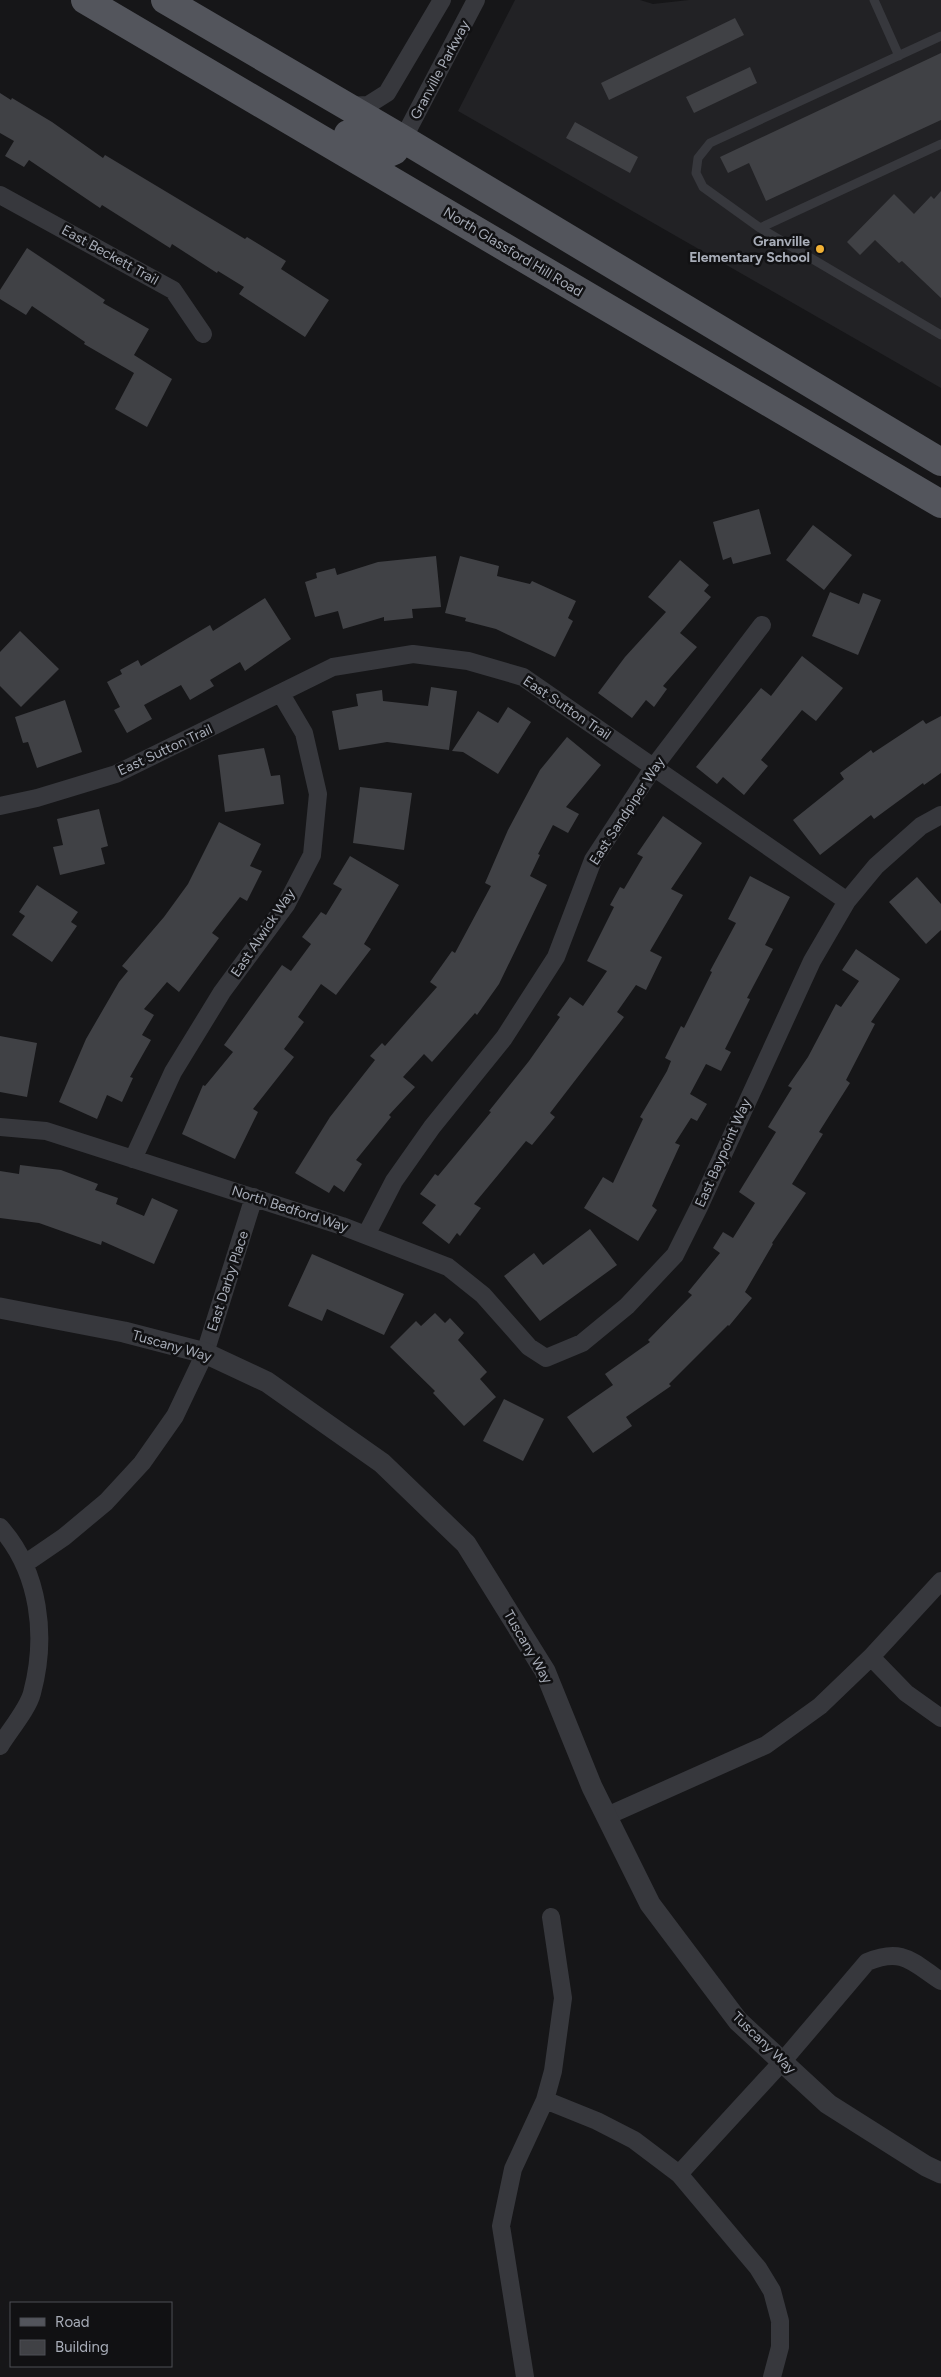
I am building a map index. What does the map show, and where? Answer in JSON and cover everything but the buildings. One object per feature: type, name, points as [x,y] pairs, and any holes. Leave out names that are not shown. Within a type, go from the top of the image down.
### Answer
[{"type":"main road","name":"North Glassford Hill Road","points":[[85,0],[941,504]]},
{"type":"main road","points":[[115,0],[376,150],[391,154],[403,139]]},
{"type":"main road","points":[[165,0],[403,139],[941,462]]},
{"type":"street","points":[[347,106],[368,106],[386,93],[442,0]]},
{"type":"street","name":"Granville Parkway","points":[[403,139],[476,0]]},
{"type":"street","name":"East Beckett Trail","points":[[2,202],[173,290],[204,334]]},
{"type":"street","name":"East Sandpiper Way","points":[[366,1235],[394,1180],[432,1127],[504,1038],[556,957],[593,860],[653,768],[762,625]]},
{"type":"street","name":"East Sutton Trail","points":[[0,806],[37,798],[116,774],[333,667],[413,654],[468,661],[523,678],[846,901]]},
{"type":"street","name":"East Alwick Way","points":[[132,1159],[173,1072],[222,992],[286,905],[312,855],[318,794],[304,733],[280,694]]},
{"type":"street","name":"East Baypoint Way","points":[[546,1358],[582,1343],[627,1306],[675,1255],[812,961],[846,901],[876,866],[921,826],[941,815]]},
{"type":"street","name":"North Bedford Way","points":[[0,1126],[46,1132],[132,1159],[366,1235],[448,1267],[483,1295],[529,1346],[546,1358]]},
{"type":"street","name":"East Darby Place","points":[[26,1563],[64,1537],[106,1502],[142,1463],[175,1416],[205,1353],[254,1198]]},
{"type":"street","name":"Tuscany Way","points":[[0,1308],[124,1332],[205,1353],[267,1382],[382,1463],[466,1544],[545,1671],[592,1787],[650,1904],[738,2021],[828,2104],[926,2166],[941,2173]]},
{"type":"street","points":[[0,1528],[12,1541],[26,1563],[35,1593],[39,1641],[32,1695],[0,1746]]},
{"type":"street","points":[[607,1816],[766,1745],[820,1706],[871,1657],[941,1581]]},
{"type":"street","points":[[871,1657],[906,1693],[941,1718]]},
{"type":"street","points":[[525,2377],[501,2226],[513,2169],[545,2100],[553,2071],[563,1998],[550,1917]]},
{"type":"street","points":[[679,2174],[782,2062],[867,1962],[884,1955],[900,1955],[941,1981]]},
{"type":"street","points":[[545,2100],[598,2121],[634,2140],[679,2174],[758,2268],[772,2291],[780,2321],[780,2347],[772,2377]]},
{"type":"lane","points":[[874,0],[899,56]]},
{"type":"lane","points":[[941,36],[710,143],[698,158],[696,172],[703,187],[760,228],[941,335]]},
{"type":"lane","points":[[760,228],[941,144]]},
{"type":"shaded area","name":"Granville Elementary School","points":[[515,0],[640,0],[653,4],[689,0],[941,0],[941,388],[458,111]]},
{"type":"place","name":"Granville Elementary School","points":[[820,249]]}]
